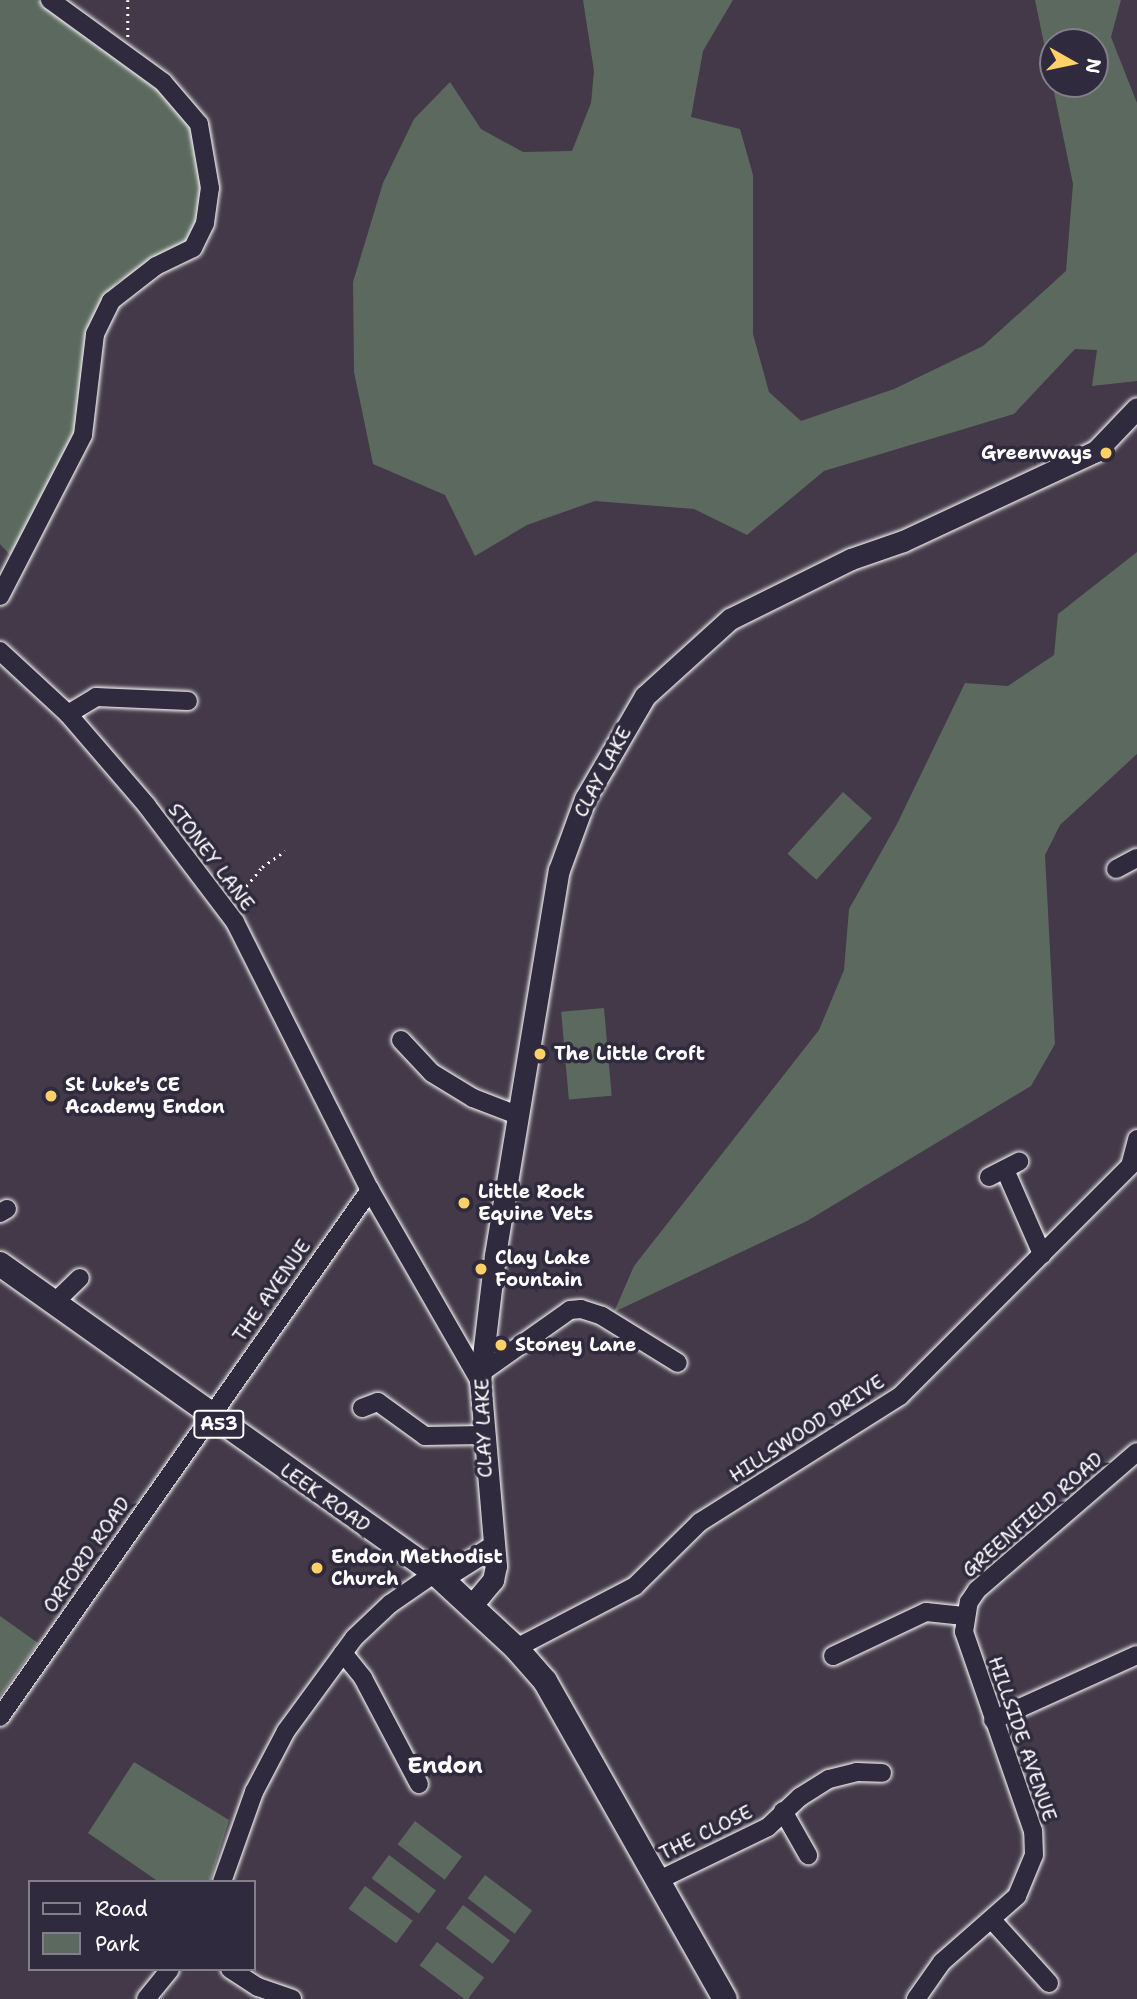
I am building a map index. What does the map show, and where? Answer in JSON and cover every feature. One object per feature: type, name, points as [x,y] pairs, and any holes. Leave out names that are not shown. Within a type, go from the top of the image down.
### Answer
[{"type":"highway","name":"LEEK ROAD","points":[[0,1264],[56,1301],[209,1417],[438,1576],[516,1648],[545,1681],[725,1999]]},
{"type":"main road","name":"CLAY LAKE","points":[[472,1605],[493,1580],[493,1546],[482,1435],[480,1377],[517,1115],[559,870],[585,799],[645,696],[730,619],[851,559],[903,541],[1096,451],[1137,408]]},
{"type":"main road","points":[[438,1576],[493,1546]]},
{"type":"street","points":[[0,596],[83,435],[95,334],[111,301],[156,266],[193,248],[205,223],[210,188],[198,124],[163,82],[125,50],[50,0]]},
{"type":"street","name":"STONEY LANE","points":[[0,651],[68,714],[147,806],[226,911],[370,1190],[480,1377]]},
{"type":"street","points":[[68,714],[96,696],[188,701]]},
{"type":"street","points":[[1116,869],[1137,859]]},
{"type":"street","points":[[401,1040],[432,1073],[473,1098],[517,1115]]},
{"type":"street","name":"HILLSWOOD DRIVE","points":[[516,1648],[635,1586],[700,1522],[900,1396],[1130,1166],[1137,1139]]},
{"type":"street","points":[[1005,1170],[1042,1254]]},
{"type":"street","name":"THE AVENUE","points":[[209,1417],[370,1190]]},
{"type":"street","points":[[56,1301],[80,1278]]},
{"type":"street","points":[[480,1377],[570,1310],[581,1309],[601,1316],[678,1363]]},
{"type":"street","points":[[362,1408],[378,1402],[425,1436],[482,1435]]},
{"type":"street","name":"ORFORD ROAD","points":[[0,1717],[209,1417]]},
{"type":"street","name":"GREENFIELD ROAD","points":[[964,1616],[977,1590],[1137,1452]]},
{"type":"street","points":[[223,1880],[254,1792],[286,1731],[343,1653],[390,1604],[438,1576]]},
{"type":"street","points":[[833,1656],[926,1612],[964,1616]]},
{"type":"street","name":"HILLSIDE AVENUE","points":[[916,1999],[942,1962],[1017,1896],[1034,1855],[1033,1831],[964,1632],[964,1616]]},
{"type":"street","points":[[343,1653],[363,1678],[419,1784]]},
{"type":"street","points":[[993,1720],[1137,1656]]},
{"type":"street","name":"THE CLOSE","points":[[659,1880],[768,1827],[783,1811],[829,1779],[857,1772],[882,1773]]},
{"type":"street","points":[[783,1811],[808,1854]]},
{"type":"street","points":[[992,1920],[1049,1983]]},
{"type":"street","points":[[146,1999],[168,1971]]},
{"type":"street","points":[[233,1971],[258,1987],[292,1999]]},
{"type":"path","points":[[125,50],[131,27],[128,0]]},
{"type":"path","points":[[226,911],[262,867],[285,851]]},
{"type":"green space","points":[[0,0],[37,0],[156,78],[184,113],[197,149],[204,192],[198,231],[182,247],[117,282],[109,293],[77,429],[25,543],[10,555],[0,544]]},
{"type":"green space","points":[[583,0],[733,0],[703,51],[691,117],[740,129],[753,175],[753,334],[769,392],[801,421],[894,389],[983,346],[1066,271],[1073,184],[1055,98],[1109,98],[1109,28],[1041,28],[1035,0],[1121,0],[1111,37],[1137,103],[1137,381],[1092,386],[1097,350],[1075,349],[1014,414],[824,471],[747,535],[694,509],[595,501],[527,525],[475,556],[445,495],[373,464],[354,372],[353,282],[383,183],[414,119],[450,82],[481,129],[523,152],[572,151],[591,103],[594,71]]},
{"type":"green space","points":[[1137,552],[1137,754],[1060,825],[1045,855],[1055,1044],[1031,1086],[807,1221],[614,1312],[634,1266],[819,1030],[844,970],[849,909],[897,824],[965,683],[1008,686],[1054,655],[1058,614]]},
{"type":"green space","points":[[843,792],[872,818],[816,880],[787,854]]},
{"type":"green space","points":[[604,1008],[612,1096],[569,1099],[561,1012]]},
{"type":"green space","points":[[0,1616],[38,1643],[0,1696]]},
{"type":"green space","points":[[134,1762],[229,1820],[211,1880],[156,1880],[88,1833]]},
{"type":"green space","points":[[415,1821],[462,1857],[445,1880],[398,1844]]},
{"type":"green space","points":[[389,1855],[436,1891],[419,1914],[372,1878]]},
{"type":"green space","points":[[485,1875],[532,1911],[515,1934],[468,1898]]},
{"type":"green space","points":[[365,1886],[413,1921],[396,1943],[349,1909]]},
{"type":"green space","points":[[463,1905],[510,1941],[493,1964],[446,1928]]},
{"type":"green space","points":[[437,1942],[484,1978],[468,1999],[464,1999],[420,1965]]},
{"type":"place","name":"Greenways","points":[[1106,453]]},
{"type":"place","name":"The Little Croft","points":[[540,1054]]},
{"type":"place","name":"St Luke's CE Academy Endon","points":[[51,1096]]},
{"type":"place","name":"Little Rock Equine Vets","points":[[464,1203]]},
{"type":"place","name":"Clay Lake Fountain","points":[[481,1269]]},
{"type":"place","name":"Stoney Lane","points":[[501,1345]]},
{"type":"place","name":"Endon Methodist Church","points":[[317,1568]]},
{"type":"district","name":"Endon","points":[[445,1765]]}]
